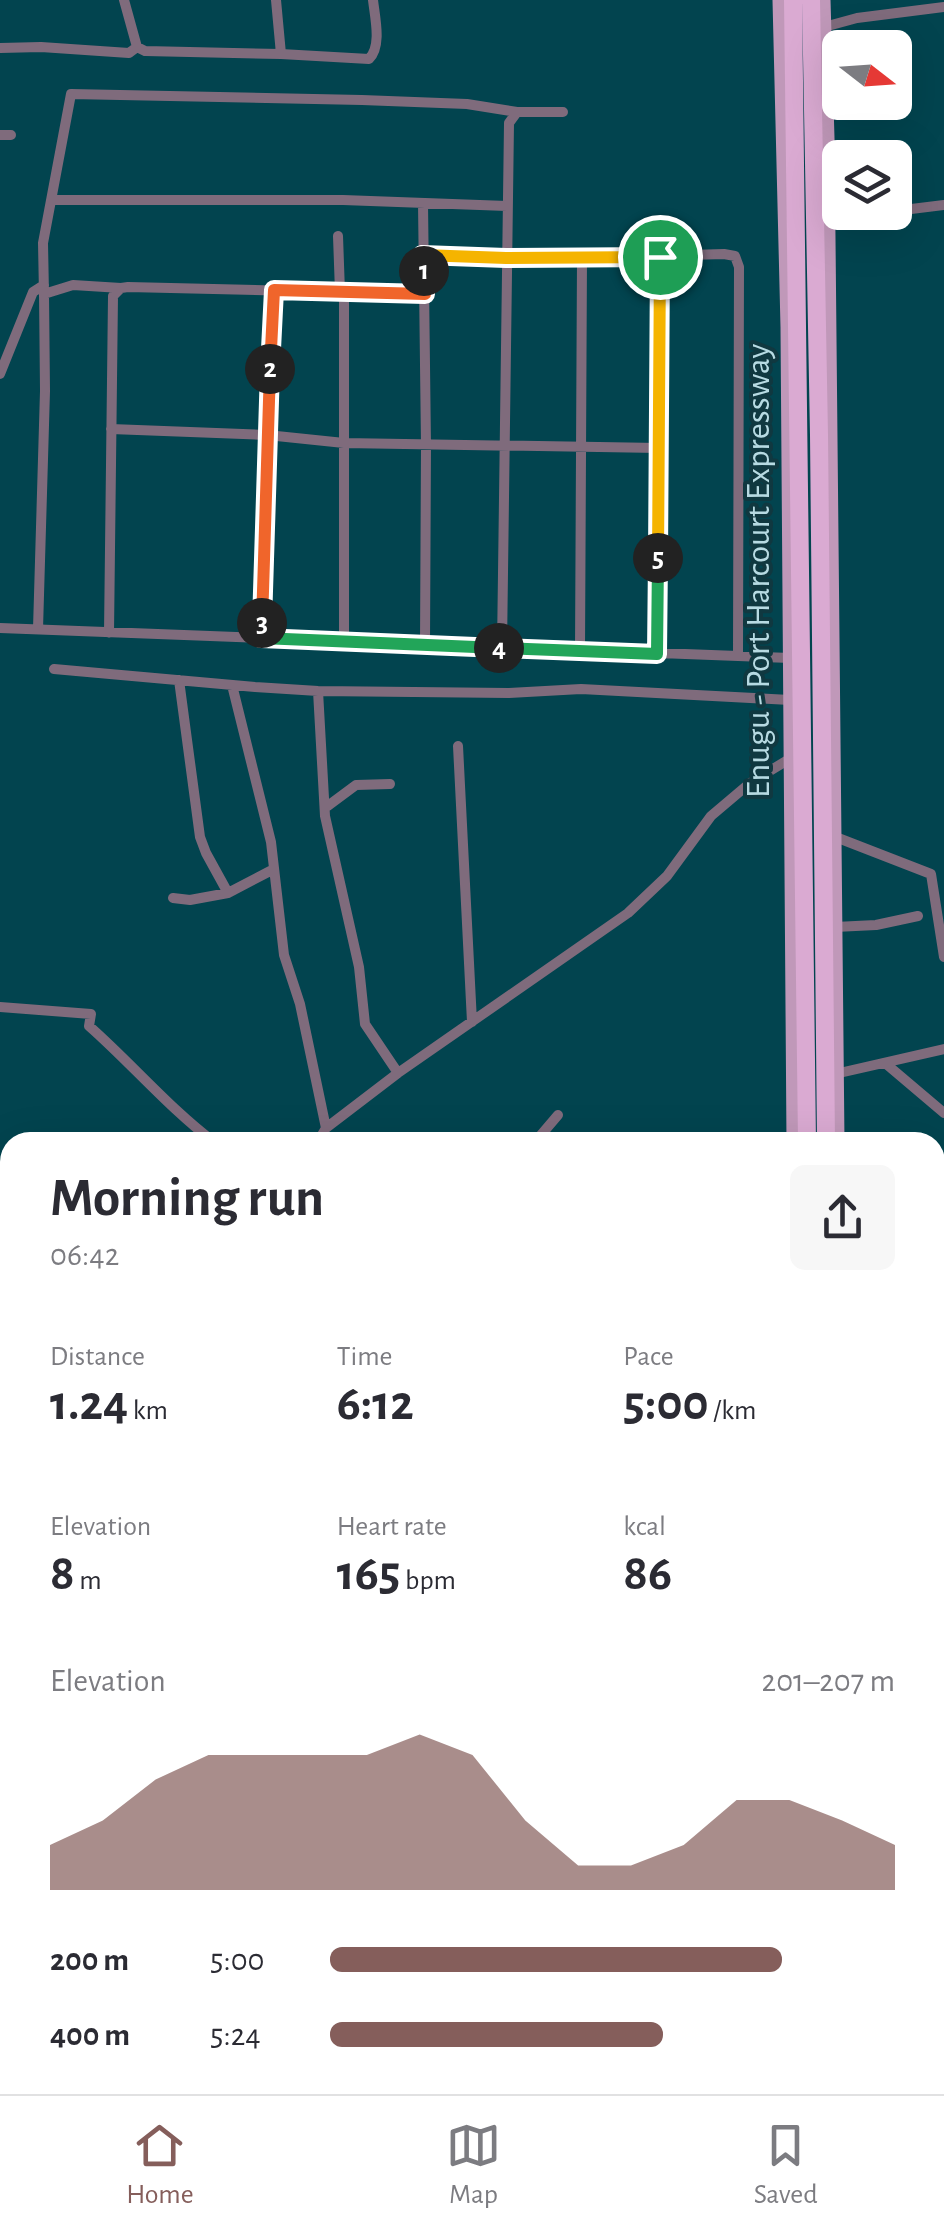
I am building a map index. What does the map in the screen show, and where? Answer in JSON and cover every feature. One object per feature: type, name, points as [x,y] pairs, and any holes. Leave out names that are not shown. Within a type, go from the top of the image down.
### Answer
[{"type":"highway","name":"Enugu - Port Harcourt Expressway","points":[[793,0],[808,40],[818,436],[826,1132]]},
{"type":"highway","name":"Enugu - Port Harcourt Expressway","points":[[807,1132],[799,436],[811,0]]},
{"type":"highway","points":[[799,436],[818,436]]},
{"type":"main road","name":"Enugu - Port Harcourt Expressway","points":[[780,0],[808,40],[822,165]]},
{"type":"main road","name":"Enugu - Port Harcourt Expressway","points":[[794,1132],[788,327],[808,40],[823,0]]},
{"type":"main road","name":"Enugu - Port Harcourt Expressway","points":[[828,230],[836,1132]]},
{"type":"street","points":[[124,0],[137,47]]},
{"type":"street","points":[[276,0],[281,54]]},
{"type":"street","points":[[137,47],[369,59],[375,53],[376,43],[373,0]]},
{"type":"street","points":[[808,40],[857,18],[944,7]]},
{"type":"street","points":[[0,48],[41,46],[129,53],[137,47]]},
{"type":"street","points":[[38,629],[45,392],[42,243],[71,94],[362,100],[563,112]]},
{"type":"street","points":[[502,648],[509,123],[516,112]]},
{"type":"street","points":[[51,200],[344,200],[507,206]]},
{"type":"street","points":[[423,203],[425,644]]},
{"type":"street","points":[[912,209],[944,205]]},
{"type":"street","points":[[338,236],[342,292],[344,642]]},
{"type":"street","points":[[422,255],[735,256],[739,267],[738,656]]},
{"type":"street","points":[[657,654],[660,257]]},
{"type":"street","points":[[580,651],[582,258]]},
{"type":"street","points":[[0,374],[33,292],[44,289],[73,285],[425,294]]},
{"type":"street","points":[[109,632],[112,296],[122,288]]},
{"type":"street","points":[[261,638],[274,290]]},
{"type":"street","points":[[111,430],[266,435],[344,443],[659,448]]},
{"type":"street","points":[[0,628],[791,658]]},
{"type":"street","points":[[54,669],[318,690],[510,693],[581,689],[790,700]]},
{"type":"street","points":[[178,680],[200,837],[228,893]]},
{"type":"street","points":[[232,685],[267,823],[284,955],[300,1004],[326,1128]]},
{"type":"street","points":[[318,690],[325,816],[359,967],[366,1024],[398,1073]]},
{"type":"street","points":[[458,746],[472,1022]]},
{"type":"street","points":[[324,1132],[398,1073],[628,912],[667,876],[711,816],[750,783],[790,758]]},
{"type":"street","points":[[325,808],[356,785],[390,784]]},
{"type":"street","points":[[833,836],[944,880]]},
{"type":"street","points":[[173,898],[190,900],[228,893],[274,869]]},
{"type":"street","points":[[931,874],[944,957]]},
{"type":"street","points":[[834,927],[876,926],[918,916]]},
{"type":"street","points":[[0,1007],[91,1014],[88,1026],[200,1132]]},
{"type":"street","points":[[835,1074],[944,1050]]},
{"type":"street","points":[[884,1064],[944,1113]]},
{"type":"street","points":[[544,1132],[558,1115]]},
{"type":"route","points":[[422,255],[660,257],[657,654],[261,638],[274,290],[425,294],[422,255]]}]
